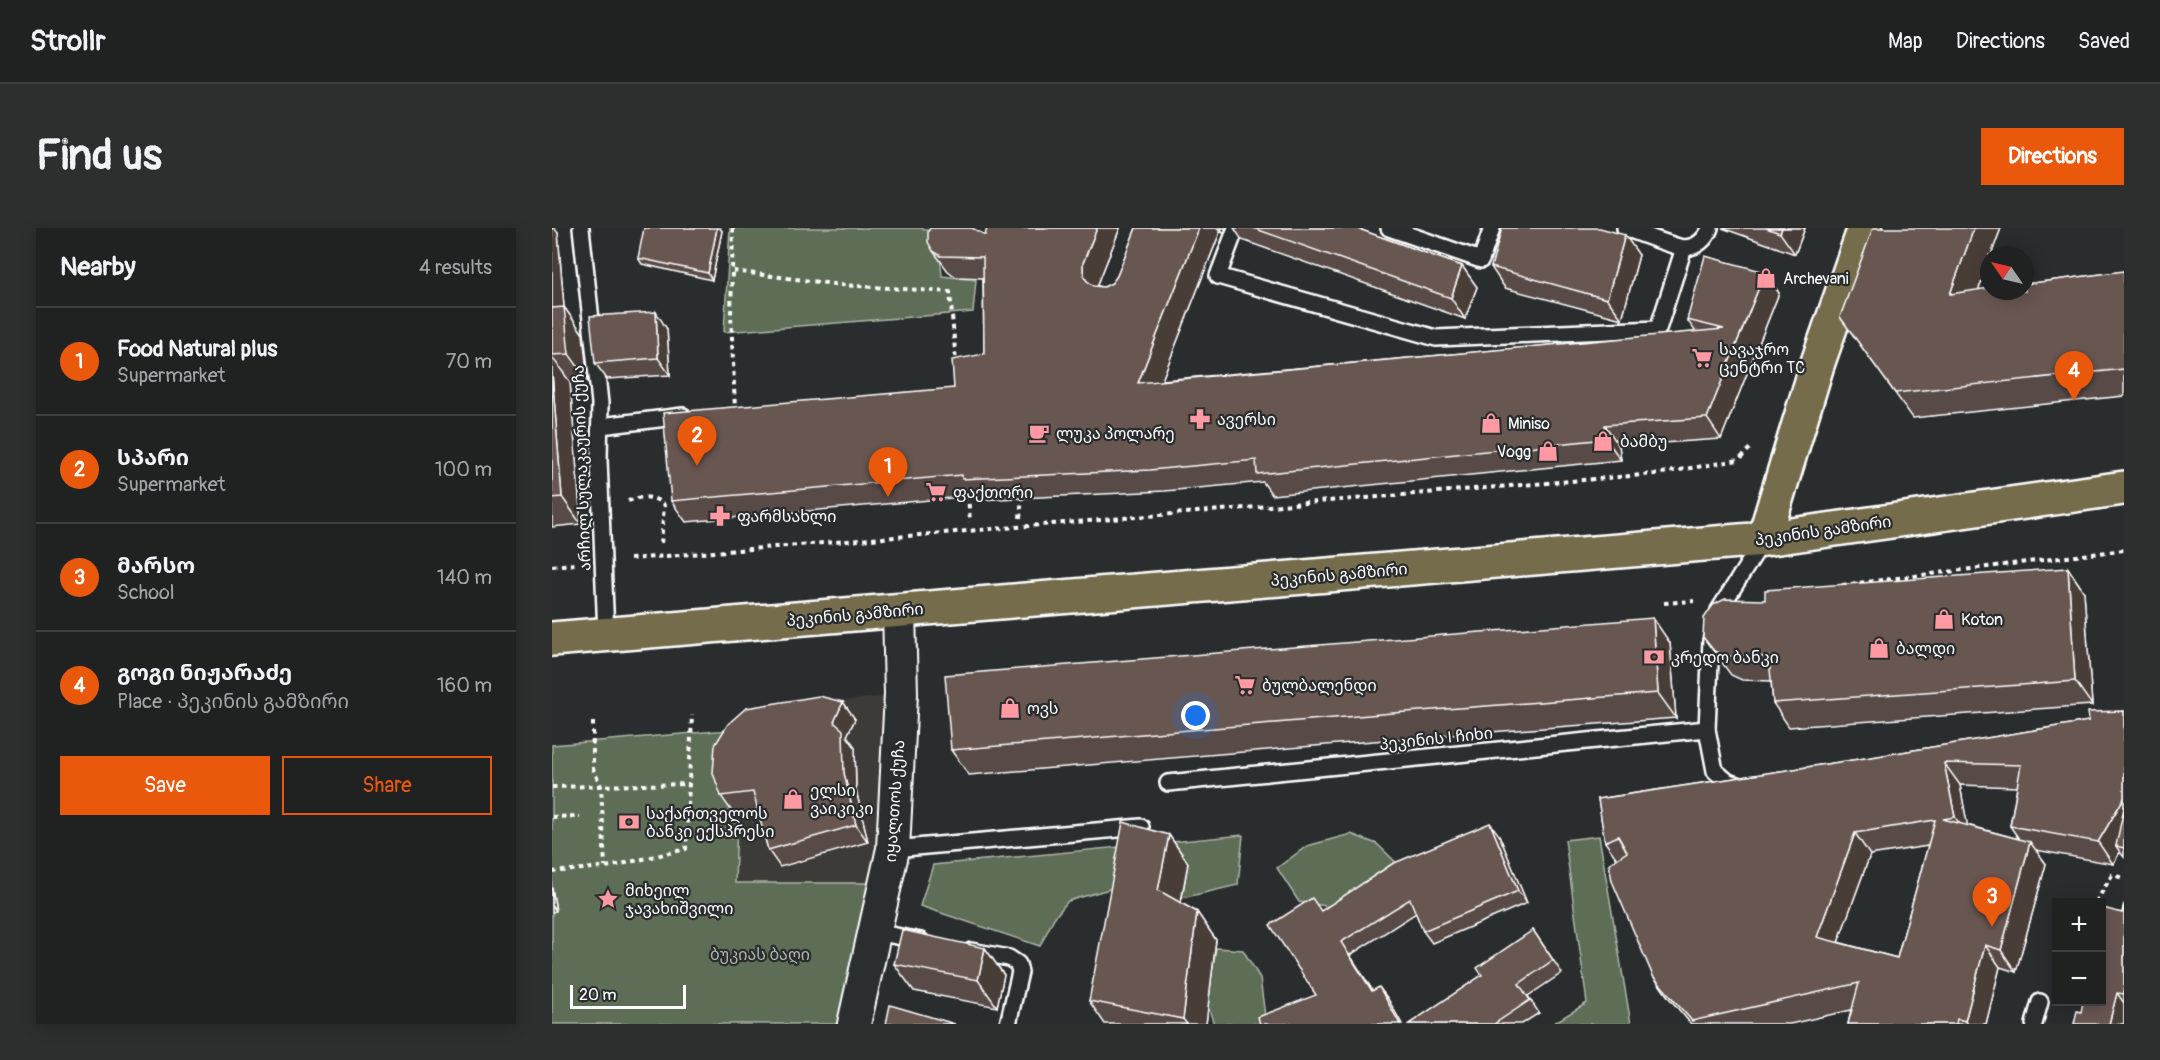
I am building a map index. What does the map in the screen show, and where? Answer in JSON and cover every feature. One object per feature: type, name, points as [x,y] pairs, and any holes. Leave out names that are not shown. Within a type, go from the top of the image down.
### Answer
[{"type":"main road","points":[[1764,539],[1810,387],[1866,228]]},
{"type":"main road","name":"პეკინის გამზირი","points":[[552,639],[1764,539],[2123,492]]},
{"type":"street","name":"იყალთოს ქუჩა","points":[[854,1024],[893,849],[901,694],[899,610]]},
{"type":"lane","name":"არჩილ სულაკაურის ქუჩა","points":[[581,228],[600,403],[599,460],[606,634]]},
{"type":"lane","points":[[1236,228],[1218,276],[1436,338],[1658,329],[1684,248]]},
{"type":"lane","points":[[1390,228],[1481,260],[1492,228]]},
{"type":"lane","points":[[1625,228],[1684,248],[1699,244],[1710,228]]},
{"type":"lane","points":[[601,426],[735,410]]},
{"type":"lane","points":[[1760,787],[1749,789],[1728,782],[1715,771],[1707,729],[1711,640],[1719,610],[1764,539]]},
{"type":"lane","name":"პეკინის I ჩიხი","points":[[1168,783],[1707,729]]},
{"type":"lane","points":[[893,849],[1142,827]]},
{"type":"lane","points":[[876,932],[932,943]]},
{"type":"lane","points":[[954,948],[1009,958],[1018,964],[1020,972],[1008,1024]]},
{"type":"lane","points":[[2034,1024],[2040,1002]]},
{"type":"path","points":[[733,228],[730,314],[735,410]]},
{"type":"path","points":[[733,271],[842,285],[950,292],[956,373]]},
{"type":"path","points":[[602,561],[1655,474],[1739,460],[1758,439]]},
{"type":"path","points":[[967,488],[970,522]]},
{"type":"path","points":[[1020,518],[1022,496]]},
{"type":"path","points":[[639,497],[657,498],[664,505],[661,544]]},
{"type":"path","points":[[1841,585],[2124,550]]},
{"type":"path","points":[[552,872],[605,867],[686,849],[692,715]]},
{"type":"path","points":[[593,722],[593,769],[601,786],[605,867]]},
{"type":"path","points":[[552,787],[689,784]]},
{"type":"path","points":[[552,817],[580,816]]},
{"type":"path","points":[[2099,898],[2112,875],[2124,878]]},
{"type":"shaded area","points":[[889,696],[873,883],[735,883],[741,711]]},
{"type":"green space","points":[[730,228],[921,228],[938,234],[942,276],[976,280],[973,312],[724,332]]},
{"type":"green space","name":"ბუკიას ბაღი","points":[[740,729],[735,883],[873,883],[837,1024],[552,1024],[552,745]]},
{"type":"green space","points":[[1351,834],[1377,844],[1405,871],[1361,911],[1299,902],[1277,868],[1307,846]]},
{"type":"green space","points":[[1243,835],[1238,885],[1182,898],[1123,885],[1068,901],[1054,918],[1040,946],[920,906],[933,865]]},
{"type":"green space","points":[[1599,836],[1631,1024],[1552,1024],[1587,1003],[1565,840]]},
{"type":"green space","points":[[1216,948],[1243,950],[1260,978],[1266,1024],[1214,1024],[1207,1004]]},
{"type":"building","points":[[644,228],[717,228],[708,273],[638,258]]},
{"type":"building","points":[[930,228],[972,228],[985,235],[987,228],[1097,228],[1083,263],[1083,271],[1086,280],[1094,286],[1104,287],[1112,283],[1117,276],[1136,228],[1199,228],[1138,383],[1724,329],[1687,320],[1705,256],[1765,272],[1707,418],[1605,425],[1606,439],[1257,474],[1256,460],[1150,470],[962,479],[962,475],[671,501],[663,413],[954,388],[952,360],[984,354],[983,257],[941,256],[933,251],[928,242]]},
{"type":"building","points":[[1253,228],[1356,228],[1462,266],[1451,298]]},
{"type":"building","points":[[1502,228],[1600,228],[1625,235],[1607,299],[1491,267]]},
{"type":"building","points":[[1766,228],[1782,228],[1780,233]]},
{"type":"building","points":[[1873,228],[1974,228],[1950,294],[1980,289],[1980,300],[2034,300],[2034,283],[2124,271],[2124,369],[1895,393],[1840,317]]},
{"type":"building","points":[[564,307],[569,354],[552,355],[552,308]]},
{"type":"building","points":[[656,312],[658,358],[595,363],[590,316]]},
{"type":"building","points":[[552,373],[562,497],[552,498]]},
{"type":"building","points":[[2068,568],[2075,681],[1773,703],[1769,657],[1725,656],[1714,651],[1703,637],[1704,618],[1713,605],[1725,599],[1765,600],[1765,590]]},
{"type":"building","points":[[1653,618],[1658,693],[951,750],[945,675]]},
{"type":"building","name":"ელსი ვაიკიკი","points":[[819,696],[843,702],[834,722],[843,730],[844,773],[856,825],[768,850],[753,792],[721,796],[713,773],[715,745],[728,724],[746,708]]},
{"type":"building","points":[[2124,711],[2124,798],[2098,842],[2010,826],[2021,765],[1944,763],[1955,817],[1943,819],[2030,842],[2001,950],[1985,945],[1965,1021],[1957,1019],[1956,1024],[1848,1024],[1859,983],[1692,1021],[1653,976],[1612,881],[1609,864],[1627,852],[1618,836],[1605,842],[1598,799],[2089,721],[2088,712]],"holes":[[[1935,820],[1897,958],[1817,937],[1855,833]]]},
{"type":"building","points":[[2124,808],[2124,848],[2116,846]]},
{"type":"building","points":[[1123,822],[1169,835],[1158,890],[1197,912],[1183,1019],[1089,1001]]},
{"type":"building","points":[[1490,823],[1518,891],[1423,931],[1410,899],[1341,942],[1372,991],[1379,987],[1400,1024],[1260,1024],[1258,1017],[1316,995],[1270,925],[1312,898],[1321,911],[1392,864]]},
{"type":"building","points":[[2124,904],[2124,994],[2117,993],[2109,1024],[2074,1024],[2077,1011],[2081,1012],[2082,1006],[2106,1006],[2106,909],[2122,913]]},
{"type":"building","points":[[902,930],[985,948],[978,980],[894,964]]},
{"type":"building","points":[[1533,930],[1553,960],[1519,984],[1530,1000],[1494,1024],[1409,1024],[1482,975],[1477,968]]},
{"type":"building","points":[[890,1005],[955,1024],[886,1024]]},
{"type":"place","name":"Archevani","points":[[1766,278]]},
{"type":"place","name":"სავაჯრო ცენტრი TC","points":[[1702,358]]},
{"type":"place","name":"გოგი ნიჟარაძე","points":[[2074,401]]},
{"type":"place","name":"ავერსი","points":[[1200,419]]},
{"type":"place","name":"Miniso","points":[[1491,423]]},
{"type":"place","name":"ლუკა პოლარე","points":[[1039,433]]},
{"type":"place","name":"ბამბუ","points":[[1603,441]]},
{"type":"place","name":"Vogg","points":[[1548,451]]},
{"type":"place","name":"სპარი","points":[[697,466]]},
{"type":"place","name":"ფაქთორი","points":[[936,492]]},
{"type":"place","name":"Food Natural plus","points":[[888,497]]},
{"type":"place","name":"ფარმსახლი","points":[[720,516]]},
{"type":"place","name":"Koton","points":[[1944,619]]},
{"type":"place","name":"ბალდი","points":[[1879,648]]},
{"type":"place","name":"კრედო ბანკი","points":[[1654,657]]},
{"type":"place","name":"ბულბალენდი","points":[[1245,685]]},
{"type":"place","name":"ოვს","points":[[1010,708]]},
{"type":"place","name":"ელსი ვაიკიკი","points":[[793,799]]},
{"type":"place","name":"საქართველოს ბანკი ექსპრესი","points":[[629,822]]},
{"type":"place","name":"მიხეილ ჯავახიშვილი","points":[[608,899]]},
{"type":"place","name":"მარსო","points":[[1992,927]]}]
